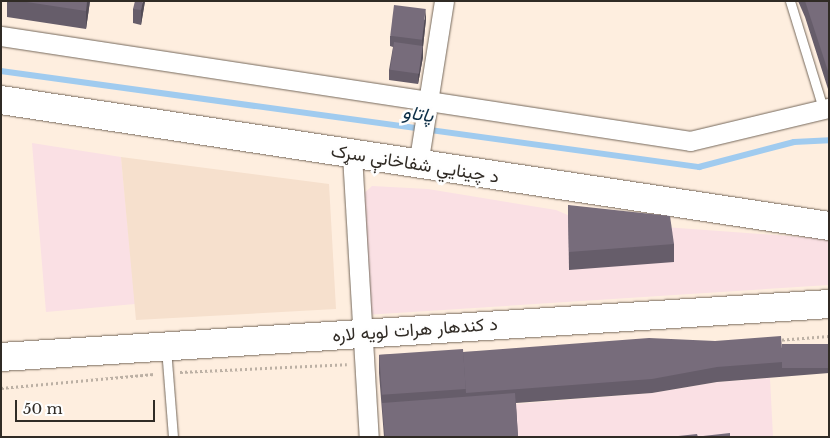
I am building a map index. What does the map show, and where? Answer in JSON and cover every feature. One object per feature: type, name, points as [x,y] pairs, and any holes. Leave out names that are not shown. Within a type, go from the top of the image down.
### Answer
[{"type":"main road","name":"د چينايي شفاخانې سړک","points":[[1,100],[352,155],[418,157],[829,226]]},
{"type":"main road","name":"د کندهار هرات لویه لاره","points":[[1,357],[829,304]]},
{"type":"street","points":[[418,157],[444,1]]},
{"type":"street","points":[[1,36],[427,107],[690,141],[826,108]]},
{"type":"street","points":[[352,155],[370,437]]},
{"type":"lane","points":[[790,1],[826,108]]},
{"type":"lane","points":[[166,346],[173,437]]},
{"type":"path","points":[[775,340],[829,336]]},
{"type":"path","points":[[1,388],[168,373],[365,363]]},
{"type":"shaded area","points":[[32,143],[121,157],[135,304],[46,312]]},
{"type":"shaded area","points":[[121,157],[329,184],[336,309],[136,320]]},
{"type":"shaded area","points":[[372,186],[428,189],[556,210],[582,221],[829,239],[829,285],[365,315],[361,196]]},
{"type":"shaded area","points":[[770,378],[773,437],[517,437],[515,404],[652,393],[717,382]]},
{"type":"building","points":[[20,1],[87,1],[86,11]]},
{"type":"building","points":[[135,1],[143,1],[141,10],[133,9]]},
{"type":"building","points":[[805,1],[829,1],[829,71],[828,71]]},
{"type":"building","points":[[394,5],[426,9],[422,40],[390,36]]},
{"type":"building","points":[[394,42],[423,46],[419,74],[390,70]]},
{"type":"building","points":[[568,205],[670,216],[674,244],[569,252]]},
{"type":"building","points":[[781,336],[783,362],[717,367],[652,379],[466,393],[463,352],[649,338],[715,341]]},
{"type":"building","points":[[782,344],[829,344],[829,368],[782,368]]},
{"type":"building","points":[[463,349],[466,389],[382,395],[379,355]]},
{"type":"building","points":[[515,393],[518,437],[385,437],[382,403]]},
{"type":"building","points":[[730,433],[730,437],[703,437],[703,436]]},
{"type":"building","points":[[697,434],[698,437],[669,437]]},
{"type":"waterway","name":"پاتاو","points":[[1,71],[699,167],[794,142],[829,140]]}]
